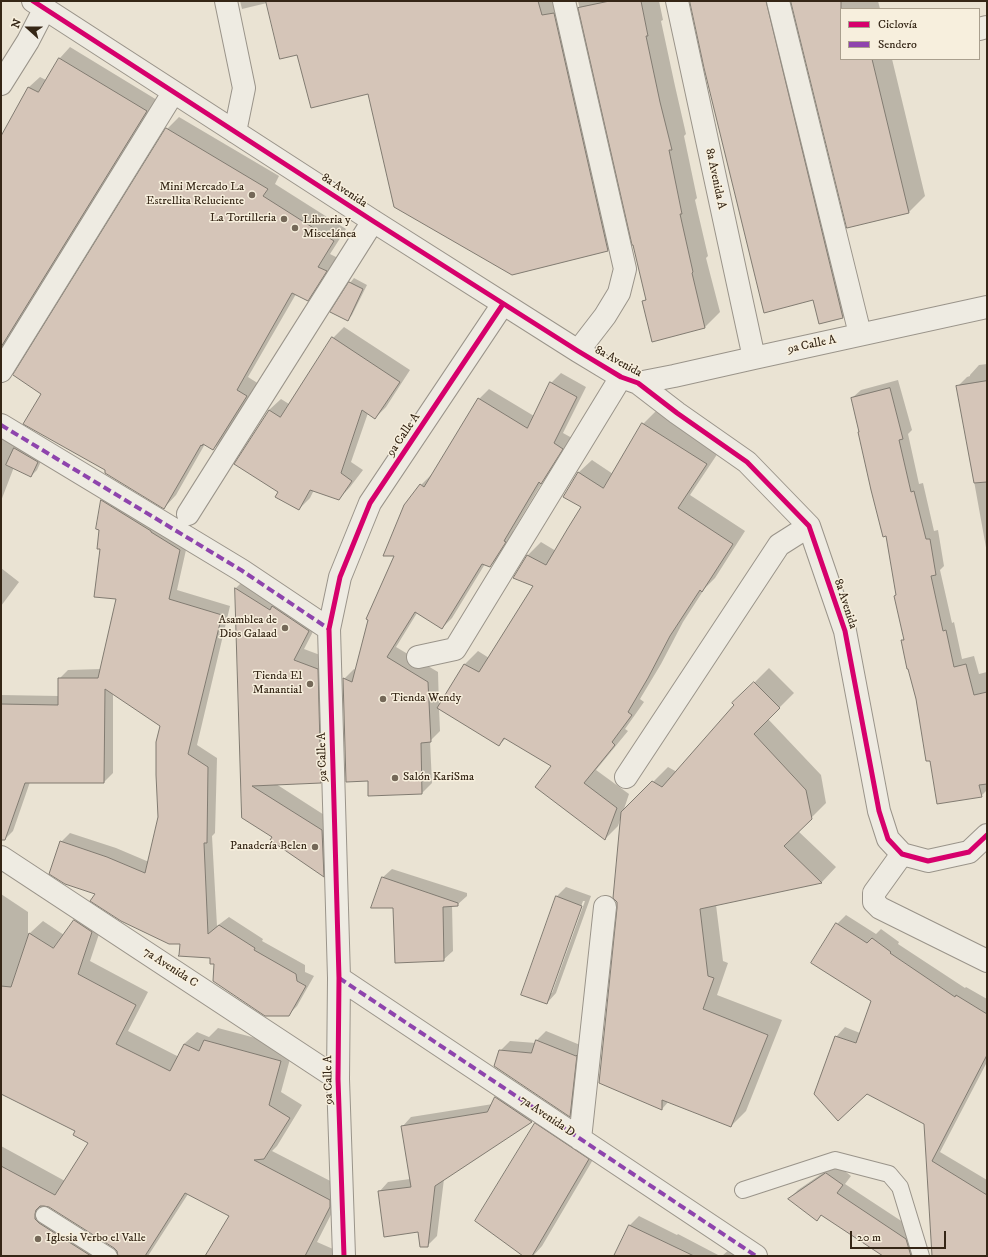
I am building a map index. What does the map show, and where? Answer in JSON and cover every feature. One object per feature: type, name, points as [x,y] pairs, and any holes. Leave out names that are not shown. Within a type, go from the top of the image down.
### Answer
[{"type":"street","points":[[226,1],[244,88],[235,132]]},
{"type":"street","points":[[564,1],[625,269],[619,293],[605,316],[578,351]]},
{"type":"street","name":"8a Avenida A","points":[[677,1],[754,358]]},
{"type":"street","points":[[778,1],[860,334]]},
{"type":"street","points":[[1,84],[28,41],[39,5]]},
{"type":"street","name":"8a Avenida","points":[[39,5],[173,93],[503,304],[578,351],[629,380],[747,462],[808,526],[845,631],[879,811],[888,839],[902,854]]},
{"type":"street","points":[[1,371],[173,93]]},
{"type":"street","points":[[188,514],[373,221]]},
{"type":"street","name":"9a Calle A","points":[[344,1256],[338,1079],[339,978],[329,628],[340,578],[370,503],[503,304]]},
{"type":"street","name":"9a Calle A","points":[[629,380],[674,376],[987,307]]},
{"type":"street","points":[[418,657],[455,649],[629,380]]},
{"type":"street","points":[[1,425],[241,570],[329,628]]},
{"type":"street","points":[[626,777],[779,545],[808,526]]},
{"type":"street","points":[[987,836],[969,852],[928,861],[902,854],[874,893],[874,902],[880,908],[987,960]]},
{"type":"street","name":"7a Avenida C","points":[[1,857],[338,1079]]},
{"type":"street","points":[[580,1139],[605,907]]},
{"type":"street","name":"7a Avenida D","points":[[339,978],[756,1256]]},
{"type":"lane","points":[[743,1190],[835,1160],[889,1174],[900,1187],[921,1256]]},
{"type":"lane","points":[[44,1215],[109,1256]]},
{"type":"building","points":[[266,1],[538,1],[542,15],[554,13],[608,251],[512,275],[394,207],[368,94],[311,108],[297,55],[280,59]]},
{"type":"building","points":[[610,1],[641,1],[648,36],[646,36],[672,150],[669,150],[682,214],[680,214],[705,328],[652,342],[642,301],[646,300],[578,8]]},
{"type":"building","points":[[690,1],[766,1],[843,318],[819,324],[813,300],[764,313],[704,68]]},
{"type":"building","points":[[791,1],[841,1],[840,60],[872,60],[909,213],[847,228]]},
{"type":"building","points":[[59,58],[147,111],[1,347],[1,136],[28,87],[38,92]]},
{"type":"building","points":[[166,128],[268,189],[263,196],[334,241],[318,267],[327,271],[308,301],[292,293],[237,390],[247,396],[213,450],[203,444],[202,446],[201,445],[164,509],[105,473],[105,470],[23,424],[41,394],[13,375]]},
{"type":"building","points":[[349,282],[363,289],[348,321],[330,312]]},
{"type":"building","points":[[332,337],[400,382],[375,419],[362,410],[341,473],[352,481],[339,500],[310,490],[299,510],[275,497],[278,492],[234,464],[269,410],[280,417]]},
{"type":"building","points":[[987,381],[987,482],[974,483],[956,386]]},
{"type":"building","points":[[550,382],[577,397],[554,443],[563,449],[541,484],[539,482],[504,541],[506,542],[490,567],[482,564],[442,629],[415,612],[387,657],[428,682],[431,742],[421,743],[422,794],[368,796],[368,781],[346,782],[343,678],[352,682],[368,620],[366,619],[394,556],[383,556],[404,505],[420,484],[424,487],[478,398],[527,428]]},
{"type":"building","points":[[890,388],[903,439],[899,440],[911,492],[914,491],[926,539],[930,539],[936,575],[931,576],[943,631],[946,630],[954,667],[966,664],[974,695],[987,692],[987,784],[979,785],[982,797],[937,804],[930,761],[926,761],[916,699],[907,669],[901,640],[904,640],[894,596],[896,595],[886,536],[883,537],[871,490],[851,398]]},
{"type":"building","points":[[642,423],[707,464],[678,508],[733,544],[702,592],[700,590],[670,636],[628,712],[632,715],[612,742],[615,745],[584,783],[617,808],[605,840],[535,787],[551,766],[504,738],[499,746],[437,708],[464,664],[479,672],[533,586],[513,578],[527,555],[546,565],[581,507],[563,497],[578,472],[603,488]]},
{"type":"building","points":[[14,448],[38,462],[31,477],[6,465]]},
{"type":"building","points":[[101,500],[180,550],[169,599],[222,615],[188,754],[208,767],[207,843],[204,843],[208,934],[219,925],[255,948],[254,950],[296,974],[297,981],[306,986],[289,1016],[265,1016],[213,981],[214,964],[210,964],[210,958],[178,956],[180,944],[169,944],[121,921],[90,901],[95,894],[65,884],[49,874],[60,841],[107,857],[145,873],[158,817],[156,742],[160,726],[105,689],[104,783],[25,783],[5,840],[1,840],[1,704],[58,705],[58,678],[98,678],[116,599],[94,597],[100,549],[97,549],[99,530],[96,529]]},
{"type":"building","points":[[235,588],[270,610],[272,606],[309,631],[294,660],[318,669],[321,783],[252,786],[322,830],[324,877],[270,840],[272,837],[242,818]]},
{"type":"building","points":[[754,682],[780,708],[754,734],[806,790],[812,819],[784,846],[822,883],[700,909],[708,976],[714,978],[703,1009],[768,1035],[731,1127],[662,1100],[662,1110],[599,1083],[617,908],[617,902],[613,898],[621,812],[652,781],[662,787],[734,705],[732,703]]},
{"type":"building","points":[[382,877],[458,903],[458,906],[443,907],[444,961],[395,963],[393,908],[371,908]]},
{"type":"building","points":[[556,896],[582,906],[547,1004],[521,995]]},
{"type":"building","points":[[74,920],[92,932],[78,974],[136,1005],[116,1044],[170,1071],[184,1044],[199,1051],[204,1040],[281,1061],[269,1105],[290,1118],[264,1159],[254,1160],[330,1200],[330,1207],[305,1256],[205,1256],[229,1216],[185,1193],[145,1256],[118,1256],[117,1251],[114,1248],[49,1207],[40,1206],[36,1210],[35,1214],[35,1219],[39,1223],[91,1256],[1,1256],[1,1166],[55,1195],[88,1143],[73,1135],[75,1131],[1,1094],[1,986],[11,987],[29,933],[53,948]]},
{"type":"building","points":[[836,923],[867,943],[872,938],[891,952],[890,953],[955,997],[956,995],[987,1014],[987,1055],[932,1161],[987,1195],[987,1256],[932,1256],[924,1124],[867,1094],[838,1121],[814,1094],[835,1036],[856,1043],[871,1001],[811,963]]},
{"type":"building","points":[[536,1040],[576,1056],[577,1055],[570,1117],[494,1066],[499,1050],[531,1053]]},
{"type":"building","points":[[495,1097],[532,1122],[435,1186],[428,1247],[420,1247],[418,1232],[384,1237],[378,1191],[411,1187],[401,1126],[487,1112]]},
{"type":"building","points":[[535,1123],[589,1159],[532,1256],[523,1256],[475,1221]]},
{"type":"building","points":[[826,1173],[843,1185],[837,1193],[906,1239],[911,1256],[883,1256],[821,1215],[817,1221],[788,1199]]},
{"type":"building","points":[[629,1225],[694,1256],[614,1256]]},
{"type":"marked path","points":[[1,425],[241,570],[329,629]]},
{"type":"marked path","points":[[339,978],[756,1256]]},
{"type":"cycle path","points":[[33,1],[373,221],[578,351],[621,377],[638,383],[677,413],[747,462],[809,526],[845,631],[879,811],[888,839],[902,854],[928,861],[969,852],[987,835]]},
{"type":"cycle path","points":[[344,1256],[338,1079],[339,978],[329,629],[340,577],[370,503],[503,304]]},
{"type":"place","name":"Mini Mercado La Estrellita Reluciente","points":[[252,195]]},
{"type":"place","name":"La Tortilleria","points":[[284,219]]},
{"type":"place","name":"Libreria y Miscelánea","points":[[295,228]]},
{"type":"place","name":"Asamblea de Dios Galaad","points":[[285,628]]},
{"type":"place","name":"Tienda El Manantial","points":[[310,684]]},
{"type":"place","name":"Tienda Wendy","points":[[383,699]]},
{"type":"place","name":"Salón KariSma","points":[[395,778]]},
{"type":"place","name":"Panadería Belen","points":[[315,847]]},
{"type":"place","name":"Iglesia Verbo el Valle","points":[[38,1239]]}]
